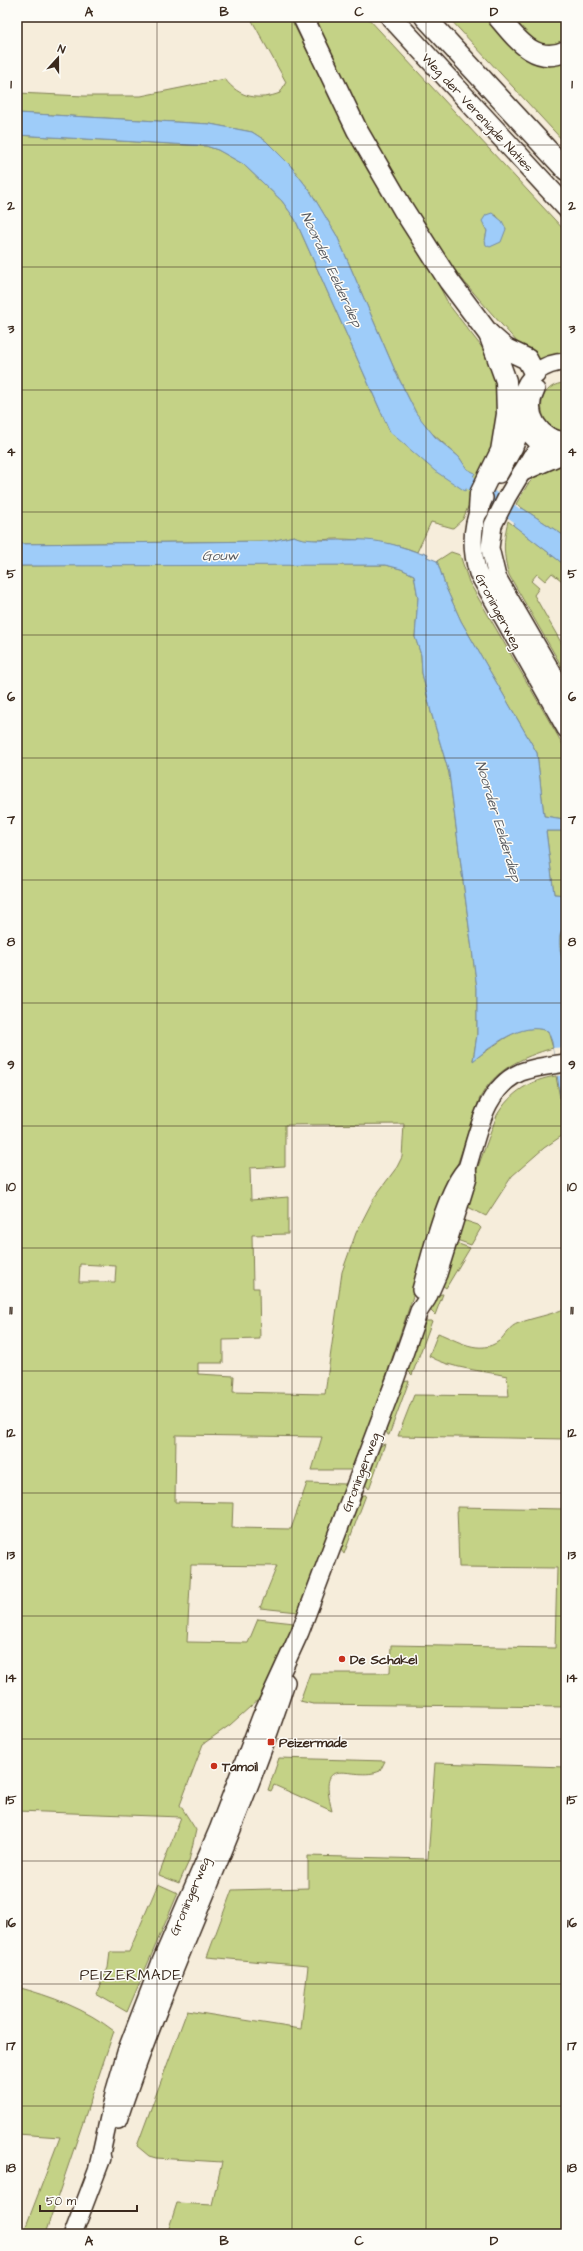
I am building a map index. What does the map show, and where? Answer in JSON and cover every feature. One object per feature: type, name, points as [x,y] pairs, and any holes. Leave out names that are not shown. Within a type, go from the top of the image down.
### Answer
[{"type":"highway","points":[[304,17],[357,130],[378,169],[449,281],[488,333],[506,349],[527,359],[537,380]]},
{"type":"highway","name":"Weg der Verenigde Naties","points":[[391,17],[566,207]]},
{"type":"highway","name":"Weg der Verenigde Naties","points":[[426,17],[566,170]]},
{"type":"highway","points":[[498,17],[530,51],[549,55],[566,51]]},
{"type":"highway","points":[[484,507],[489,483],[503,444],[508,400],[504,375],[488,333]]},
{"type":"main road","points":[[557,447],[539,429],[533,416],[532,401],[537,380],[549,365],[566,362]]},
{"type":"main road","points":[[557,447],[531,436],[523,424],[520,414],[520,399],[525,387],[537,380],[566,373]]},
{"type":"main road","points":[[489,483],[514,447],[523,424]]},
{"type":"main road","points":[[521,473],[557,447]]},
{"type":"main road","name":"Groningerweg","points":[[557,447],[531,457],[507,497],[484,507],[473,527],[472,546],[474,559],[481,581],[566,728]]},
{"type":"main road","name":"Groningerweg","points":[[484,507],[495,572],[566,696]]},
{"type":"main road","name":"Groningerweg","points":[[73,2234],[98,2167],[113,2135],[149,2031],[231,1836],[266,1744],[294,1659],[300,1632],[395,1380],[419,1311],[432,1287],[452,1234],[468,1177],[467,1168],[487,1106],[497,1090],[507,1080],[520,1072],[560,1064]]},
{"type":"green space","points":[[250,17],[290,17],[368,171],[430,268],[449,305],[491,359],[497,372],[500,430],[463,519],[453,528],[431,522],[417,552],[399,546],[378,542],[346,539],[309,540],[294,536],[272,541],[17,544],[17,135],[206,146],[218,150],[243,164],[282,201],[295,219],[390,432],[467,469],[459,457],[425,427],[416,413],[396,373],[337,236],[310,191],[290,165],[266,141],[252,132],[210,124],[17,113],[17,93],[84,96],[141,96],[225,79],[237,90],[250,96],[265,97],[280,93],[286,82]]},
{"type":"green space","points":[[312,17],[367,17],[566,232],[566,357],[537,365],[480,300],[439,249],[380,153]],"holes":[[[496,215],[506,229],[485,241],[487,231],[484,225]]]},
{"type":"green space","points":[[448,17],[490,17],[566,59],[566,144]]},
{"type":"green space","points":[[512,17],[566,17],[566,43],[555,45],[540,44],[529,37]]},
{"type":"green space","points":[[566,383],[566,431],[555,429],[548,423],[543,415],[542,407],[543,398],[548,390],[555,385]]},
{"type":"green space","points":[[566,462],[566,537],[516,504],[528,484],[537,475]]},
{"type":"green space","points":[[508,521],[566,566],[566,584],[552,573],[545,581],[537,574],[531,581],[539,588],[534,595],[566,651],[566,674],[509,575],[504,548]]},
{"type":"green space","points":[[451,552],[460,555],[469,582],[566,750],[566,821],[564,819],[544,816],[537,753],[461,621],[446,588],[437,561]]},
{"type":"green space","points":[[209,564],[386,565],[401,569],[414,575],[418,598],[415,637],[421,655],[422,673],[431,712],[449,773],[477,988],[477,1035],[473,1060],[508,1036],[527,1029],[548,1031],[553,1048],[520,1060],[500,1073],[492,1080],[479,1100],[377,1403],[351,1470],[312,1470],[322,1437],[176,1435],[175,1502],[233,1503],[232,1528],[291,1529],[307,1483],[346,1484],[298,1612],[260,1608],[277,1566],[191,1565],[187,1642],[248,1643],[258,1619],[294,1623],[260,1698],[230,1725],[203,1744],[180,1805],[196,1830],[189,1861],[179,1883],[159,1875],[181,1817],[17,1811],[17,566]],"holes":[[[404,1124],[402,1157],[397,1167],[374,1198],[356,1233],[342,1272],[325,1394],[233,1392],[234,1376],[198,1374],[198,1363],[223,1363],[223,1340],[260,1339],[259,1288],[253,1288],[252,1235],[288,1234],[288,1197],[251,1200],[250,1168],[285,1166],[285,1125]],[[80,1264],[116,1266],[115,1282],[79,1282]]]},
{"type":"green space","points":[[546,831],[566,831],[566,895],[554,894]]},
{"type":"green space","points":[[566,924],[566,969],[560,952],[560,939],[563,928]]},
{"type":"green space","points":[[556,1076],[564,1120],[566,1120],[566,1133],[544,1148],[512,1176],[486,1216],[464,1205],[497,1115],[502,1107],[522,1088],[538,1081]]},
{"type":"green space","points":[[466,1221],[478,1225],[481,1228],[471,1245],[454,1239],[459,1223]]},
{"type":"green space","points":[[453,1242],[470,1248],[446,1288],[438,1282]]},
{"type":"green space","points":[[443,1294],[435,1315],[428,1308],[433,1295]]},
{"type":"green space","points":[[566,1308],[566,1439],[398,1436],[414,1395],[509,1396],[507,1376],[447,1364],[429,1356],[438,1333],[460,1343],[476,1347],[484,1347],[499,1341],[510,1328],[516,1324]]},
{"type":"green space","points":[[423,1321],[432,1321],[412,1375],[406,1369]]},
{"type":"green space","points":[[409,1381],[388,1435],[384,1427],[401,1382]]},
{"type":"green space","points":[[385,1444],[369,1489],[363,1482],[377,1447]]},
{"type":"green space","points":[[358,1495],[366,1495],[344,1554],[339,1547]]},
{"type":"green space","points":[[457,1507],[566,1509],[566,1707],[313,1704],[300,1701],[310,1673],[390,1673],[391,1645],[555,1648],[557,1568],[459,1567]]},
{"type":"green space","points":[[279,1758],[385,1761],[380,1771],[369,1774],[340,1772],[333,1774],[329,1780],[328,1792],[332,1811],[274,1785],[271,1791],[268,1790]]},
{"type":"green space","points":[[435,1763],[566,1767],[566,2234],[167,2234],[177,2203],[212,2205],[222,2162],[156,2158],[149,2156],[137,2146],[187,2011],[301,2029],[308,1966],[207,1957],[232,1890],[308,1888],[308,1856],[428,1859]]},
{"type":"green space","points":[[158,1884],[178,1893],[127,2012],[96,1994],[108,1968],[110,1952],[129,1952]]},
{"type":"green space","points":[[17,1987],[68,2004],[92,2016],[114,2031],[45,2234],[23,2234],[60,2137],[17,2134]]},
{"type":"water","name":"Noorder Eelderdiep","points":[[17,113],[210,124],[252,132],[266,141],[290,165],[310,191],[337,236],[396,373],[416,413],[435,437],[459,457],[467,469],[475,473],[465,491],[435,471],[390,432],[295,219],[282,201],[243,164],[218,150],[206,146],[17,135]]},
{"type":"water","points":[[492,213],[502,221],[506,229],[501,242],[490,247],[486,245],[485,241],[487,231],[482,221],[486,215]]},
{"type":"water","points":[[522,508],[566,537],[566,566],[513,525]]},
{"type":"water","points":[[294,536],[317,540],[365,540],[387,543],[422,554],[423,552],[428,554],[427,557],[437,561],[446,588],[461,621],[537,753],[544,816],[564,819],[566,821],[566,831],[546,831],[554,894],[566,895],[566,924],[561,933],[560,939],[560,952],[566,969],[566,1120],[564,1121],[552,1042],[548,1031],[528,1029],[508,1036],[489,1048],[473,1061],[477,1035],[477,988],[449,773],[431,712],[422,673],[421,655],[415,637],[418,598],[414,575],[401,569],[386,565],[17,566],[17,544],[272,541]]},
{"type":"pier","points":[[566,1047],[566,1075],[556,1076],[553,1048]]},
{"type":"waterway","points":[[465,479],[532,526]]},
{"type":"place","name":"De Schakel","points":[[342,1659]]},
{"type":"place","name":"Peizermade","points":[[271,1742]]},
{"type":"place","name":"Tamoil","points":[[214,1766]]},
{"type":"district","name":"PEIZERMADE","points":[[131,1975]]},
{"type":"water label","name":"Gouw","points":[[220,555]]}]
